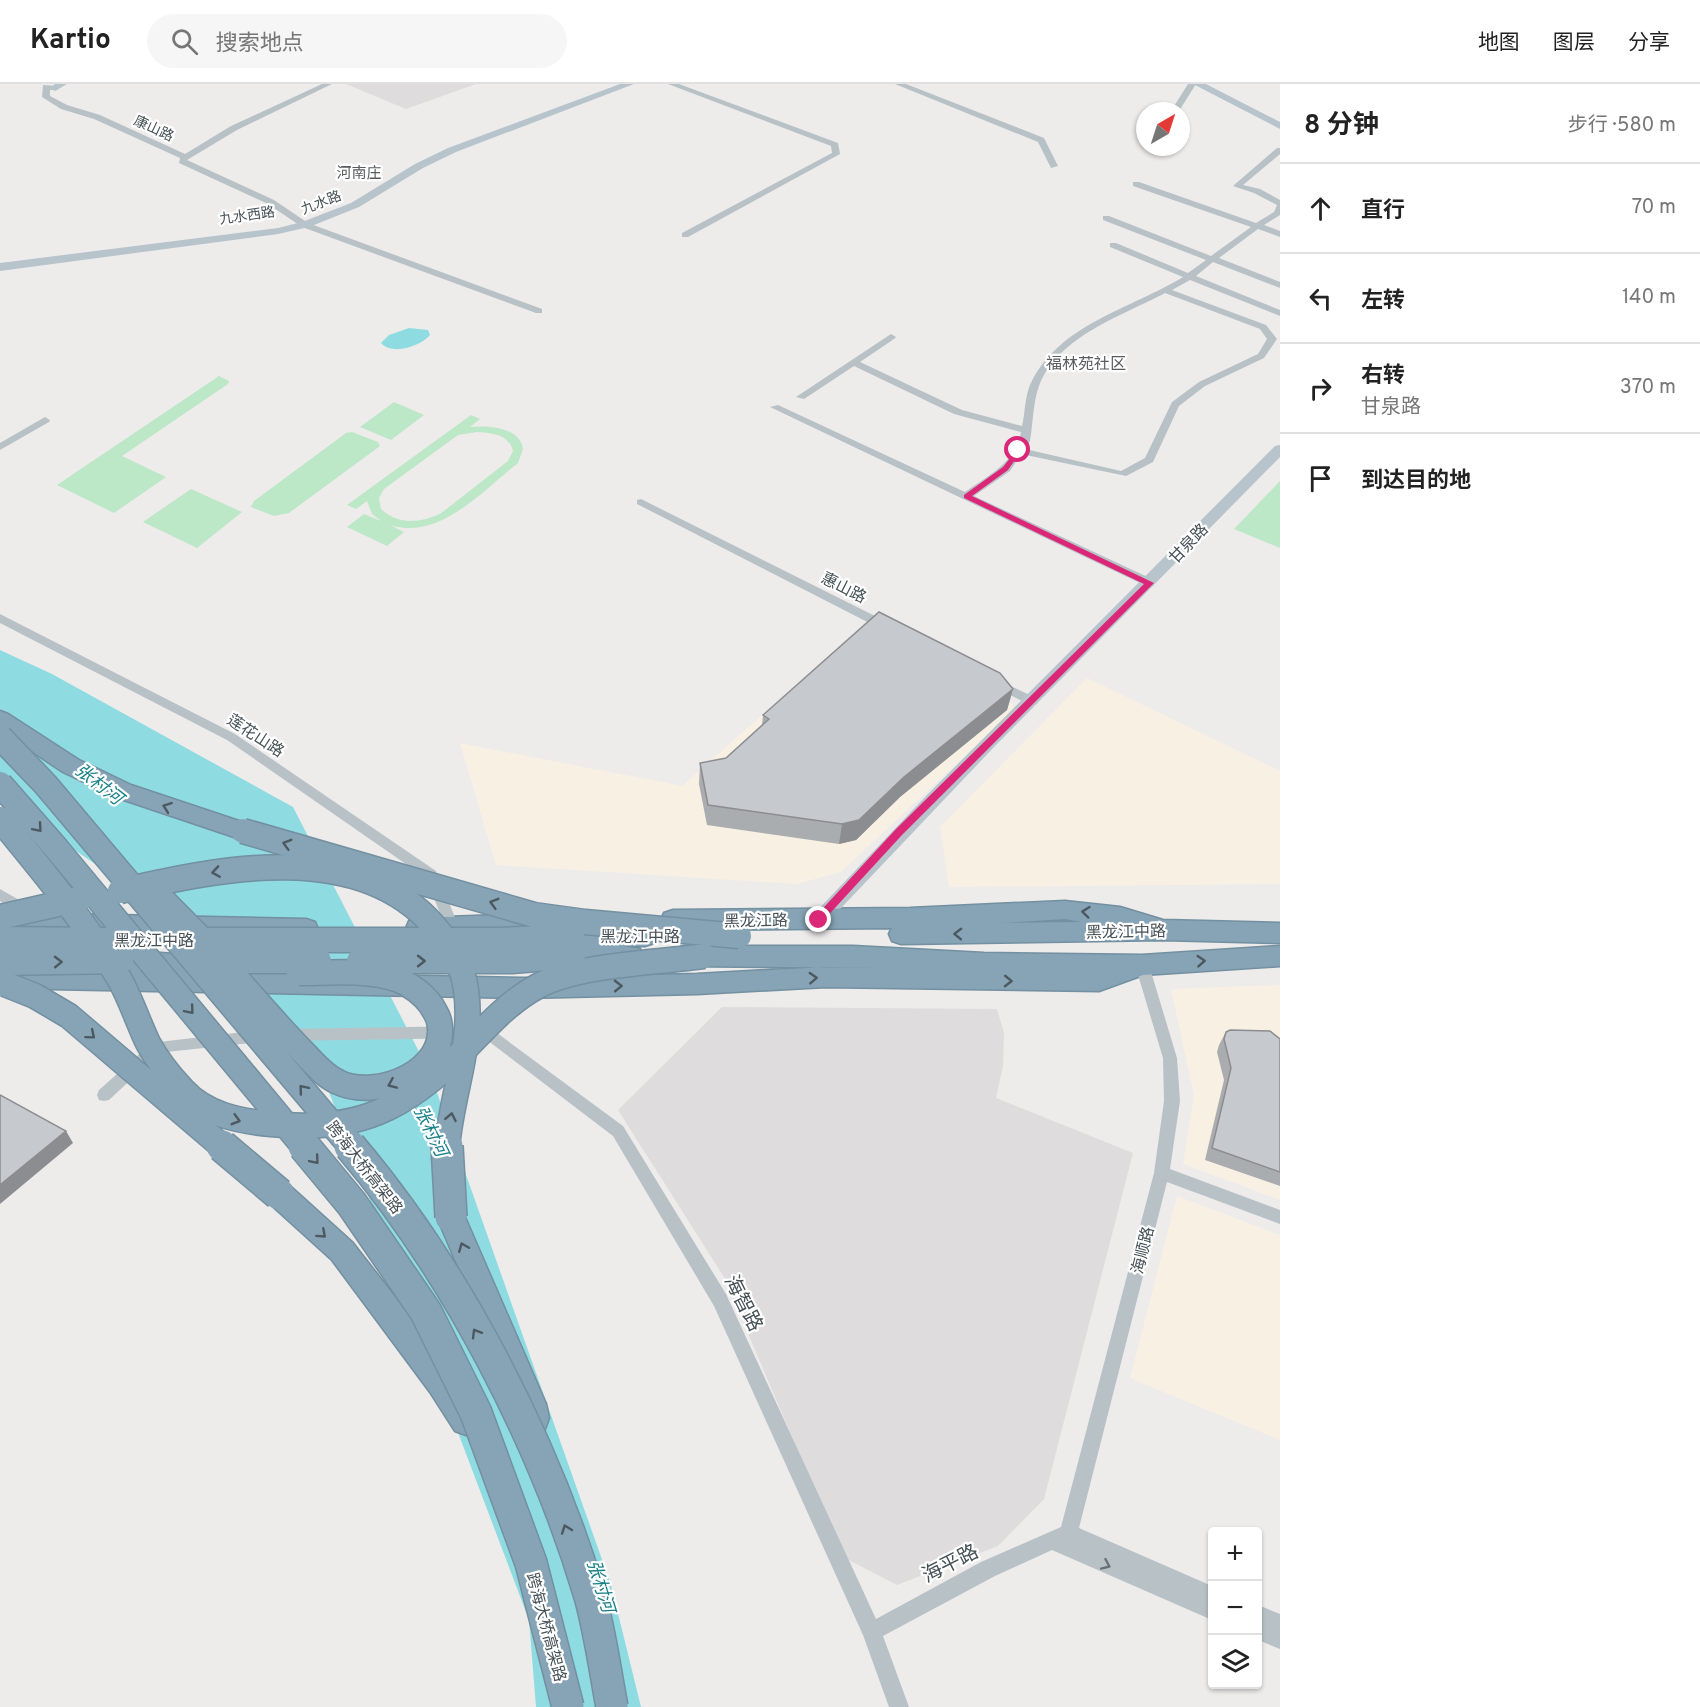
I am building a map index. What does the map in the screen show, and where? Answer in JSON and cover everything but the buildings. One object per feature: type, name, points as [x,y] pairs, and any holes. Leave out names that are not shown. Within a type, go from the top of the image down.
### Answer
[{"type":"highway","points":[[0,719],[71,766],[123,791],[243,831],[534,915],[578,923],[664,928],[739,936]]},
{"type":"highway","name":"跨海大桥高架路","points":[[0,737],[46,785],[380,1181],[441,1273],[496,1366],[548,1479],[590,1597],[612,1707]]},
{"type":"highway","name":"跨海大桥高架路","points":[[0,784],[57,849],[352,1204],[426,1312],[476,1413],[531,1563],[568,1707]]},
{"type":"highway","points":[[46,785],[125,860],[221,961],[228,969],[273,1020],[288,1038],[326,1075],[355,1089],[384,1088],[420,1069],[440,1043],[442,1027],[432,1005],[422,994],[401,981],[369,973],[299,973],[251,969],[227,968],[132,961]]},
{"type":"highway","points":[[0,819],[57,890],[117,974],[149,1046],[185,1092],[217,1114],[244,1122],[297,1127],[376,1116],[401,1104],[436,1078],[492,1019],[516,999],[551,980],[584,972],[704,956]]},
{"type":"highway","points":[[0,917],[171,879],[244,867],[281,865],[316,868],[355,878],[374,884],[415,905],[450,945],[462,972],[467,996],[467,1038],[449,1129],[446,1178],[451,1217],[531,1404],[548,1479]]},
{"type":"highway","name":"黑龙江路","points":[[454,927],[621,920],[819,920],[990,915],[1065,910],[1120,917],[1163,930]]},
{"type":"highway","name":"黑龙江中路","points":[[0,926],[66,924],[363,930],[454,927]]},
{"type":"highway","name":"黑龙江中路","points":[[0,963],[512,962],[573,956],[704,956],[975,934],[1163,930],[1280,933]]},
{"type":"highway","name":"黑龙江中路","points":[[0,939],[497,940],[739,936],[855,945],[984,963],[1142,965],[1280,956]]},
{"type":"highway","name":"黑龙江中路","points":[[0,980],[523,988],[697,984],[826,977],[1099,981],[1142,965]]},
{"type":"highway","points":[[0,980],[69,1016],[279,1194],[342,1251],[441,1381],[468,1424],[509,1503]]},
{"type":"highway","points":[[590,1597],[619,1707]]},
{"type":"main road","points":[[303,223],[349,202],[412,164],[446,147],[614,84]]},
{"type":"main road","name":"九水路","points":[[0,265],[278,231],[355,205],[419,166],[452,150],[629,84]]},
{"type":"main road","points":[[1198,84],[1280,126]]},
{"type":"main road","points":[[1214,84],[1280,118]]},
{"type":"main road","name":"甘泉路","points":[[819,920],[898,833],[1150,583],[1280,449]]},
{"type":"street","name":"康山路","points":[[54,86],[46,97],[64,107],[97,117],[185,157],[234,128],[328,84]]},
{"type":"street","points":[[672,84],[835,145],[836,154],[685,235]]},
{"type":"street","points":[[899,84],[1041,140],[1054,166]]},
{"type":"street","points":[[1180,102],[1192,84]]},
{"type":"street","points":[[966,496],[1006,469],[1025,441],[1034,386],[1052,357],[1078,334],[1189,276],[1278,213],[1280,204],[1257,191],[1237,186],[1280,150]]},
{"type":"street","points":[[185,157],[182,161],[271,202],[303,223],[539,311]]},
{"type":"street","points":[[1136,184],[1280,234]]},
{"type":"street","points":[[1106,218],[1280,285]]},
{"type":"street","points":[[1113,244],[1280,313]]},
{"type":"street","points":[[1018,450],[1122,474],[1149,460],[1175,404],[1202,384],[1261,356],[1272,339],[1263,327],[1164,290]]},
{"type":"street","points":[[801,397],[891,337]]},
{"type":"street","points":[[853,362],[958,412],[1027,430]]},
{"type":"street","points":[[775,407],[1150,583]]},
{"type":"street","points":[[0,447],[45,420]]},
{"type":"street","name":"惠山路","points":[[641,502],[894,631]]},
{"type":"street","name":"莲花山路","points":[[0,618],[231,737],[430,875],[454,927]]},
{"type":"street","points":[[989,679],[1032,701]]},
{"type":"street","points":[[0,894],[16,905],[20,921],[34,926]]},
{"type":"street","points":[[454,927],[454,987]]},
{"type":"street","name":"海顺路","points":[[1061,1537],[1162,1173],[1172,1101],[1170,1058],[1142,965]]},
{"type":"street","name":"海智路","points":[[454,987],[476,1023],[618,1131],[720,1299],[872,1632],[899,1707]]},
{"type":"street","points":[[104,1095],[156,1049],[164,1046],[276,1035],[487,1032]]},
{"type":"street","points":[[1162,1173],[1280,1217]]},
{"type":"street","points":[[1061,1537],[1208,1593]]},
{"type":"street","points":[[1061,1537],[1208,1609]]},
{"type":"street","name":"海平路","points":[[872,1632],[988,1569],[1061,1537]]},
{"type":"street","points":[[1262,1616],[1280,1624]]},
{"type":"street","points":[[1262,1632],[1280,1640]]},
{"type":"shaded area","points":[[346,84],[476,84],[406,109]]},
{"type":"shaded area","points":[[867,622],[1003,692],[1015,709],[841,872],[797,884],[496,865],[460,743],[682,786]]},
{"type":"shaded area","points":[[1087,678],[1280,771],[1280,884],[949,887],[940,827]]},
{"type":"shaded area","points":[[1280,985],[1280,1200],[1183,1164],[1194,1095],[1171,989]]},
{"type":"shaded area","points":[[722,1007],[997,1009],[1004,1033],[1003,1066],[996,1098],[1133,1153],[1044,1499],[998,1546],[897,1585],[843,1557],[724,1277],[618,1110]]},
{"type":"shaded area","points":[[1177,1196],[1280,1235],[1280,1440],[1130,1378]]},
{"type":"green space","points":[[219,376],[229,381],[228,384],[122,456],[166,477],[114,513],[57,485]]},
{"type":"green space","points":[[394,402],[424,415],[391,440],[360,427]]},
{"type":"green space","points":[[471,415],[480,419],[470,427],[485,426],[502,429],[516,436],[521,442],[523,449],[518,463],[475,499],[443,520],[426,526],[408,528],[390,525],[404,532],[387,546],[347,527],[364,514],[381,521],[372,514],[367,501],[356,509],[347,505]],"holes":[[[477,432],[493,434],[508,441],[513,451],[508,461],[440,514],[409,521],[395,518],[381,509],[379,498],[384,489],[458,435]]]},
{"type":"green space","points":[[352,432],[378,442],[380,446],[289,513],[274,516],[251,507],[254,501],[346,433]]},
{"type":"green space","points":[[1280,481],[1280,548],[1234,529]]},
{"type":"green space","points":[[191,489],[242,512],[197,548],[143,522]]},
{"type":"water","points":[[409,328],[428,330],[430,335],[420,343],[406,348],[392,349],[381,343],[389,335]]},
{"type":"water","name":"张村河","points":[[0,650],[52,674],[293,807],[430,1073],[611,1585],[641,1707],[536,1707],[529,1620],[318,1063],[164,911],[0,799]]},
{"type":"district","name":"河南庄","points":[[359,173]]},
{"type":"district","name":"福林苑社区","points":[[1086,363]]},
{"type":"route","points":[[819,920],[898,833],[1150,583],[966,496],[1006,469],[1018,450]]}]
